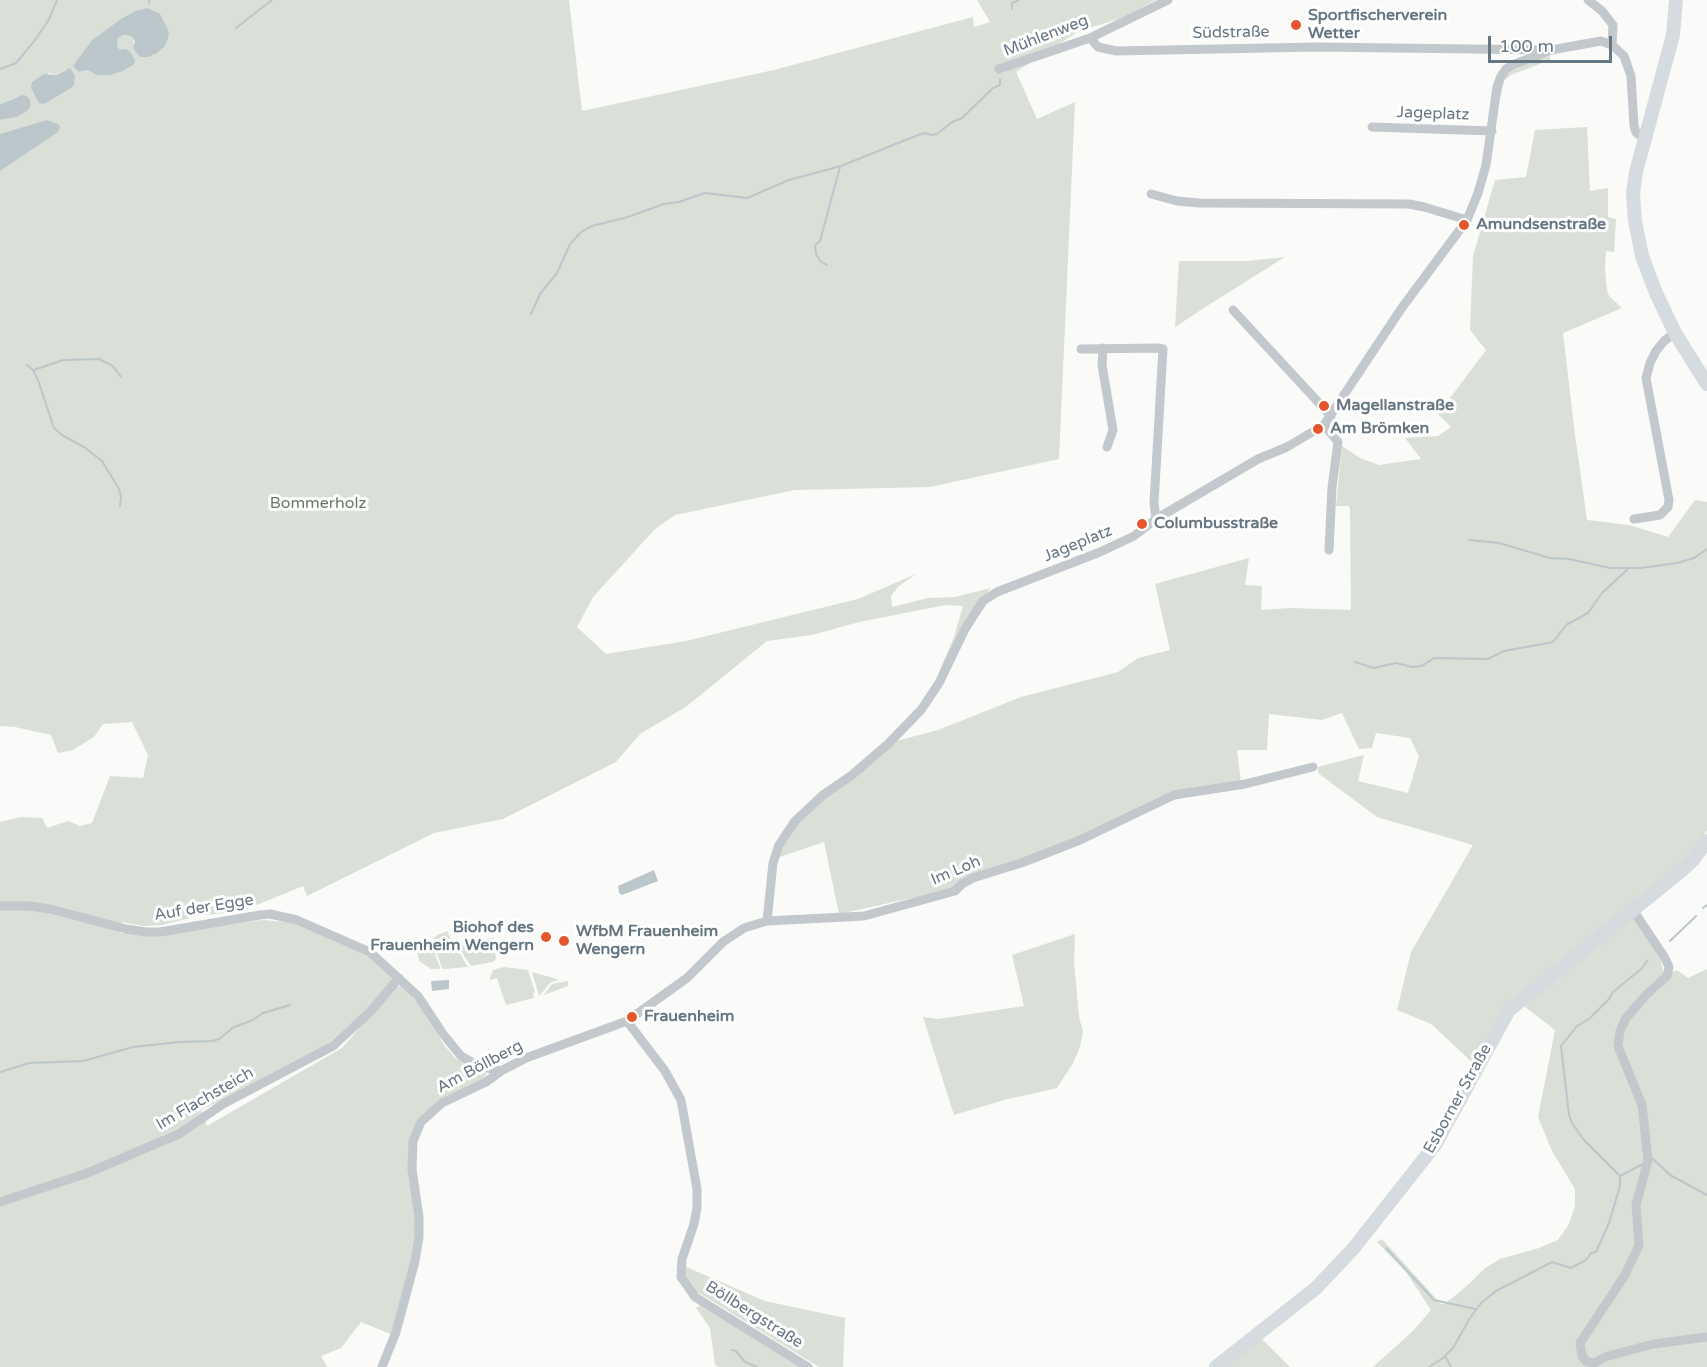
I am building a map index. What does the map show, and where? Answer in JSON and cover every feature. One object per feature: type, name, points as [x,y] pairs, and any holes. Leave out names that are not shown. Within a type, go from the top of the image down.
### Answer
[{"type":"main road","points":[[1676,0],[1673,35],[1644,139],[1633,193],[1635,221],[1640,248],[1652,282],[1675,333],[1707,384]]},
{"type":"main road","name":"Esborner Straße","points":[[1216,1367],[1316,1288],[1353,1249],[1435,1146],[1509,1010],[1681,871],[1693,860],[1707,840]]},
{"type":"street","name":"Mühlenweg","points":[[999,69],[1090,38],[1168,0]]},
{"type":"street","points":[[1588,0],[1602,11],[1613,25],[1612,45],[1624,56],[1631,76],[1634,126],[1636,132],[1644,139]]},
{"type":"street","name":"Südstraße","points":[[1090,38],[1098,47],[1116,51],[1316,47],[1551,50],[1601,41],[1612,45]]},
{"type":"street","name":"Jageplatz","points":[[767,921],[772,863],[779,845],[795,821],[888,744],[921,710],[939,683],[965,629],[983,601],[996,592],[1100,552],[1134,536],[1156,519],[1258,459],[1287,447],[1324,425],[1401,309],[1467,220],[1482,179],[1492,131],[1497,87],[1501,76],[1515,64],[1551,50]]},
{"type":"street","name":"Jageplatz","points":[[1372,127],[1492,131]]},
{"type":"street","points":[[1150,194],[1177,201],[1198,203],[1409,204],[1467,220]]},
{"type":"street","points":[[1233,310],[1332,416]]},
{"type":"street","points":[[1634,519],[1660,515],[1668,507],[1669,500],[1646,378],[1656,351],[1669,336],[1675,333]]},
{"type":"street","points":[[1103,348],[1102,365],[1113,424],[1107,447]]},
{"type":"street","points":[[1081,349],[1163,349],[1154,503],[1156,519]]},
{"type":"street","points":[[1324,425],[1338,442],[1332,488],[1329,550]]},
{"type":"street","name":"Im Loh","points":[[627,1020],[687,978],[723,942],[744,928],[767,921],[864,916],[955,891],[973,878],[1024,862],[1080,840],[1174,795],[1245,784],[1313,767]]},
{"type":"street","name":"Auf der Egge","points":[[0,906],[50,909],[146,932],[160,932],[260,915],[297,920],[370,952],[417,996],[461,1056],[478,1066],[501,1071]]},
{"type":"street","points":[[1633,910],[1665,958],[1669,968],[1667,976],[1626,1018],[1620,1031],[1618,1046],[1642,1105],[1648,1160],[1636,1205],[1639,1245],[1625,1275],[1580,1343],[1582,1356],[1587,1362],[1595,1363],[1605,1357],[1653,1344],[1707,1337]]},
{"type":"street","name":"Im Flachsteich","points":[[0,1202],[85,1174],[179,1134],[223,1104],[333,1046],[371,1011],[399,978]]},
{"type":"street","name":"Am Böllberg","points":[[382,1367],[396,1332],[415,1261],[419,1237],[419,1217],[411,1153],[416,1132],[430,1112],[441,1103],[486,1082],[526,1058],[627,1020]]},
{"type":"street","name":"Böllbergstraße","points":[[627,1020],[665,1071],[681,1100],[697,1189],[695,1216],[682,1259],[681,1277],[695,1297],[808,1367]]},
{"type":"green space","name":"Bommerholz","points":[[0,0],[569,0],[582,111],[774,70],[973,17],[974,27],[990,22],[977,0],[1156,0],[1122,18],[1079,31],[1016,72],[1037,119],[1075,102],[1059,459],[930,487],[795,490],[675,515],[655,529],[593,597],[577,627],[606,654],[686,641],[858,599],[916,574],[898,587],[891,596],[892,607],[928,598],[955,597],[991,588],[977,605],[938,674],[954,637],[963,606],[946,605],[859,622],[812,635],[767,641],[687,706],[640,734],[616,762],[503,819],[434,833],[307,896],[303,886],[242,911],[198,916],[162,925],[143,926],[122,922],[120,933],[153,935],[262,920],[297,923],[369,954],[396,978],[366,1011],[315,1055],[201,1110],[207,1126],[342,1048],[395,987],[400,986],[406,989],[419,1005],[455,1058],[475,1070],[487,1073],[483,1079],[442,1098],[411,1140],[417,1237],[393,1335],[361,1322],[341,1348],[321,1356],[327,1367],[0,1367],[0,822],[21,817],[42,818],[47,828],[68,821],[80,826],[92,823],[110,776],[143,778],[148,755],[132,722],[103,724],[94,737],[73,750],[58,753],[51,735],[0,726],[0,120],[17,117],[31,105],[27,96],[0,104]],"holes":[[[135,11],[140,57],[131,36],[123,35],[118,38],[117,46],[120,50],[97,75],[87,70],[79,72],[74,66],[92,40]],[[65,70],[74,86],[38,102],[31,88],[49,73],[57,75]]]},
{"type":"green space","points":[[1550,56],[1550,60],[1511,75],[1504,81],[1501,96],[1499,95],[1504,79],[1508,73],[1536,59]]},
{"type":"green space","points":[[1587,127],[1590,191],[1608,188],[1608,217],[1616,219],[1614,252],[1606,251],[1607,290],[1609,296],[1622,308],[1563,333],[1587,520],[1629,525],[1668,537],[1695,500],[1707,502],[1707,830],[1698,846],[1681,866],[1514,1000],[1474,1064],[1431,1024],[1397,1010],[1411,952],[1473,845],[1377,817],[1318,773],[1318,767],[1364,755],[1358,781],[1408,793],[1419,756],[1410,738],[1376,733],[1372,748],[1359,749],[1342,713],[1322,720],[1269,714],[1267,750],[1237,750],[1241,783],[1205,787],[948,890],[839,914],[824,842],[777,858],[796,824],[828,795],[896,741],[938,730],[1021,697],[1118,672],[1138,658],[1170,650],[1155,584],[1249,558],[1245,585],[1262,586],[1261,610],[1291,608],[1351,610],[1350,510],[1349,506],[1336,506],[1342,446],[1360,458],[1379,465],[1421,459],[1405,438],[1438,436],[1451,427],[1438,414],[1486,350],[1470,330],[1473,256],[1495,180],[1526,177],[1535,130]]},
{"type":"green space","points":[[1285,257],[1175,327],[1179,261],[1247,261]]},
{"type":"green space","points":[[1633,913],[1659,951],[1664,976],[1677,970],[1688,978],[1707,969],[1707,1367],[1373,1367],[1414,1330],[1431,1310],[1406,1272],[1377,1242],[1382,1239],[1441,1304],[1446,1303],[1485,1268],[1500,1259],[1558,1240],[1569,1224],[1575,1206],[1575,1189],[1552,1151],[1538,1117],[1555,1030],[1520,1003]]},
{"type":"green space","points":[[448,931],[468,967],[442,968],[432,940],[437,935]]},
{"type":"green space","points":[[1075,934],[1074,961],[1079,1017],[1083,1031],[1080,1047],[1073,1063],[1057,1088],[1004,1100],[954,1115],[923,1017],[938,1019],[1024,1006],[1012,955]]},
{"type":"green space","points":[[494,938],[496,959],[493,962],[471,966],[455,942]]},
{"type":"green space","points":[[430,942],[439,969],[431,969],[419,961],[417,951],[422,950]]},
{"type":"green space","points":[[504,967],[528,970],[535,992],[534,998],[506,1005],[497,978],[490,980],[493,970]]},
{"type":"green space","points":[[532,972],[559,980],[551,982],[539,996]]},
{"type":"green space","points":[[568,981],[568,986],[544,995],[552,984]]},
{"type":"green space","points":[[684,1266],[765,1301],[845,1318],[843,1367],[819,1367],[699,1293],[696,1294],[685,1276]]},
{"type":"green space","points":[[701,1305],[801,1367],[719,1367],[715,1365],[710,1328],[696,1308]]},
{"type":"green space","points":[[1261,1338],[1290,1367],[1222,1367]]},
{"type":"shaded area","points":[[147,8],[160,14],[168,30],[169,35],[165,46],[157,53],[148,57],[140,57],[133,48],[135,42],[131,36],[123,35],[118,38],[117,46],[120,50],[126,49],[130,52],[135,60],[134,64],[123,71],[110,75],[97,75],[87,70],[79,72],[73,66],[92,40],[122,18]]},
{"type":"shaded area","points":[[70,68],[75,76],[74,86],[46,103],[38,102],[31,88],[32,82],[44,74],[57,75]]},
{"type":"shaded area","points":[[23,95],[30,100],[31,105],[28,110],[17,117],[0,120],[0,104]]},
{"type":"shaded area","points":[[47,120],[58,124],[60,127],[58,132],[0,171],[0,134]]},
{"type":"shaded area","points":[[654,870],[658,881],[622,895],[619,893],[618,886]]},
{"type":"shaded area","points":[[449,980],[449,989],[432,991],[431,981]]},
{"type":"waterway","points":[[0,69],[16,63],[48,21],[57,0]]},
{"type":"waterway","points":[[236,28],[272,0]]},
{"type":"waterway","points":[[1012,9],[1012,3],[1019,0]]},
{"type":"waterway","points":[[531,314],[540,294],[557,273],[570,244],[581,232],[592,226],[705,193],[747,198],[789,180],[841,166],[918,135],[937,134],[952,122],[962,118],[993,88],[1000,85],[1000,79]]},
{"type":"waterway","points":[[827,265],[820,261],[815,245],[820,241],[840,167]]},
{"type":"waterway","points":[[34,370],[63,360],[99,359],[113,366],[121,377]]},
{"type":"waterway","points":[[27,365],[33,370],[38,380],[54,428],[102,461],[119,489],[120,506]]},
{"type":"waterway","points":[[1469,540],[1499,543],[1550,558],[1569,559],[1610,568],[1641,568],[1677,563],[1694,558],[1707,549]]},
{"type":"waterway","points":[[1355,662],[1374,668],[1396,663],[1412,667],[1422,666],[1434,658],[1488,659],[1504,651],[1553,642],[1566,625],[1588,613],[1602,593],[1629,568]]},
{"type":"waterway","points":[[1703,908],[1707,905]]},
{"type":"waterway","points":[[1670,941],[1696,916]]},
{"type":"waterway","points":[[1429,1367],[1453,1348],[1481,1303],[1496,1291],[1552,1262],[1571,1268],[1586,1260],[1591,1253],[1596,1252],[1609,1223],[1620,1186],[1620,1176],[1583,1139],[1572,1123],[1569,1115],[1561,1046],[1577,1026],[1589,1019],[1613,992],[1641,969],[1648,960]]},
{"type":"waterway","points":[[0,1072],[29,1063],[83,1061],[133,1047],[212,1041],[263,1013],[290,1005]]},
{"type":"waterway","points":[[1653,1159],[1670,1175],[1707,1195]]},
{"type":"waterway","points":[[1620,1176],[1643,1164]]},
{"type":"waterway","points":[[1386,1248],[1434,1300],[1475,1309]]},
{"type":"waterway","points":[[732,1350],[736,1351],[745,1362],[757,1367]]},
{"type":"waterway","points":[[1445,1356],[1451,1367]]},
{"type":"place","name":"Sportfischerverein Wetter","points":[[1296,25]]},
{"type":"place","name":"Amundsenstraße","points":[[1464,225]]},
{"type":"place","name":"Magellanstraße","points":[[1324,406]]},
{"type":"place","name":"Am Brömken","points":[[1318,429]]},
{"type":"place","name":"Columbusstraße","points":[[1142,524]]},
{"type":"place","name":"Biohof des Frauenheim Wengern","points":[[546,937]]},
{"type":"place","name":"WfbM Frauenheim Wengern","points":[[564,941]]},
{"type":"place","name":"Frauenheim","points":[[632,1017]]}]
